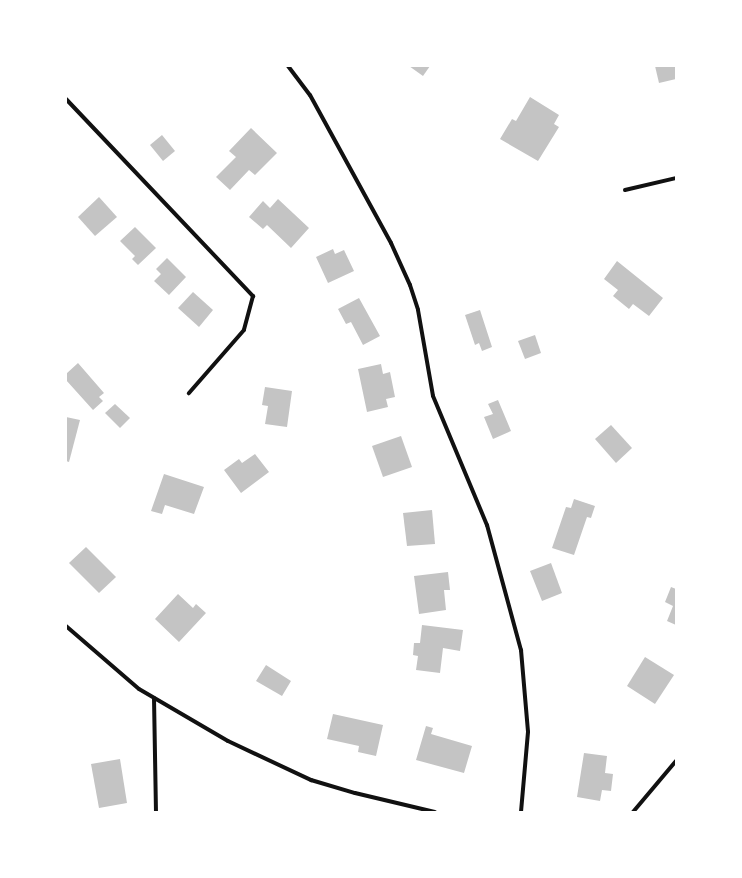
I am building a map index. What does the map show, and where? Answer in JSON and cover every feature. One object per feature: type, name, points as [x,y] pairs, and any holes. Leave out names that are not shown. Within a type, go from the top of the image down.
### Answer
[{"type":"street","points":[[288,66],[310,95],[391,243],[410,285],[418,310],[433,396],[487,525],[521,650],[528,732],[527,774],[521,812]]},
{"type":"street","points":[[66,99],[253,296],[244,330],[189,393]]},
{"type":"street","points":[[625,190],[676,178]]},
{"type":"street","points":[[66,626],[139,689],[228,741],[311,780],[416,810],[435,812]]},
{"type":"street","points":[[154,698],[156,812]]},
{"type":"street","points":[[633,812],[676,761]]},
{"type":"building","points":[[409,66],[430,66],[423,76]]},
{"type":"building","points":[[655,66],[675,66],[676,79],[659,83]]},
{"type":"building","points":[[530,97],[559,115],[554,124],[559,127],[538,161],[500,139],[512,119],[516,121]]},
{"type":"building","points":[[251,128],[277,153],[255,175],[249,170],[230,190],[216,177],[236,157],[229,151]]},
{"type":"building","points":[[162,135],[175,151],[163,161],[150,145]]},
{"type":"building","points":[[99,197],[117,217],[95,236],[78,217]]},
{"type":"building","points":[[278,199],[309,228],[291,248],[267,225],[263,229],[249,217],[263,201],[270,208]]},
{"type":"building","points":[[135,227],[156,248],[138,265],[132,259],[135,256],[120,241]]},
{"type":"building","points":[[333,249],[335,254],[344,250],[354,271],[328,283],[316,257]]},
{"type":"building","points":[[167,258],[186,277],[169,295],[154,281],[161,274],[156,269]]},
{"type":"building","points":[[617,261],[663,298],[649,316],[633,304],[629,309],[613,296],[618,290],[604,279]]},
{"type":"building","points":[[193,292],[213,310],[199,327],[178,308]]},
{"type":"building","points":[[359,298],[380,336],[363,345],[351,322],[346,324],[338,309]]},
{"type":"building","points":[[480,310],[492,347],[482,351],[479,343],[475,345],[465,315]]},
{"type":"building","points":[[535,335],[541,353],[525,359],[518,341]]},
{"type":"building","points":[[78,363],[104,393],[99,397],[103,401],[93,410],[66,380],[66,374]]},
{"type":"building","points":[[381,364],[383,374],[390,372],[395,397],[386,399],[388,407],[367,412],[358,369]]},
{"type":"building","points":[[265,387],[292,391],[287,427],[265,424],[268,406],[262,405]]},
{"type":"building","points":[[498,400],[511,431],[493,439],[484,417],[493,414],[488,404]]},
{"type":"building","points":[[115,404],[130,418],[120,428],[105,413]]},
{"type":"building","points":[[66,417],[80,420],[69,462],[66,461]]},
{"type":"building","points":[[611,425],[632,448],[616,463],[595,439]]},
{"type":"building","points":[[401,436],[412,467],[383,477],[372,446]]},
{"type":"building","points":[[255,454],[269,472],[241,493],[224,470],[239,459],[242,463]]},
{"type":"building","points":[[164,474],[204,487],[194,514],[165,505],[162,514],[151,511]]},
{"type":"building","points":[[574,499],[595,506],[591,518],[587,517],[574,555],[552,548],[566,507],[571,508]]},
{"type":"building","points":[[432,510],[435,544],[407,546],[403,513]]},
{"type":"building","points":[[86,547],[116,577],[99,593],[69,563]]},
{"type":"building","points":[[551,563],[562,593],[542,601],[530,571]]},
{"type":"building","points":[[448,572],[450,590],[444,590],[446,610],[419,614],[414,576]]},
{"type":"building","points":[[671,587],[676,589],[676,625],[667,621],[673,606],[665,602]]},
{"type":"building","points":[[178,594],[193,608],[196,604],[206,613],[179,642],[155,619]]},
{"type":"building","points":[[422,625],[463,630],[460,651],[443,648],[440,673],[416,670],[418,656],[413,655],[414,643],[420,643]]},
{"type":"building","points":[[645,657],[674,675],[655,704],[627,686]]},
{"type":"building","points":[[266,665],[291,681],[282,696],[256,681]]},
{"type":"building","points":[[333,714],[383,725],[376,756],[358,752],[359,746],[327,739]]},
{"type":"building","points":[[426,726],[433,728],[431,734],[472,746],[464,773],[416,760]]},
{"type":"building","points":[[584,753],[607,756],[605,773],[613,774],[611,791],[602,790],[600,801],[577,797]]},
{"type":"building","points":[[120,759],[127,803],[99,808],[91,764]]}]
